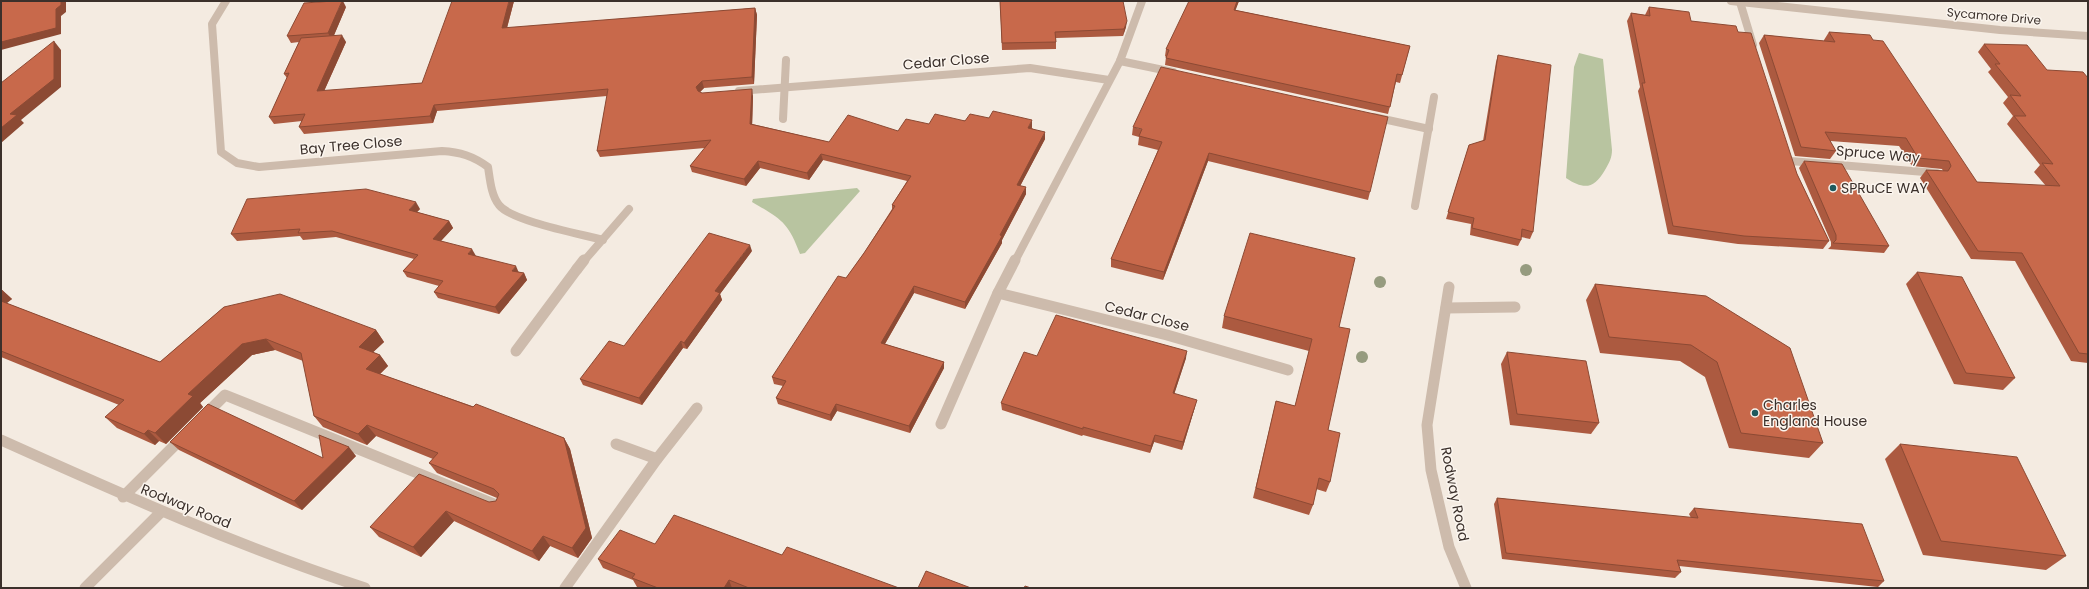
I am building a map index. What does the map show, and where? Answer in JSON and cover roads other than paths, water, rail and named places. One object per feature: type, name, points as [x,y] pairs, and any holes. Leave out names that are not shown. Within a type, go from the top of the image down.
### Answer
[{"type":"street","name":"Bay Tree Close","points":[[226,1],[212,24],[221,152],[236,163],[259,168],[442,151],[460,152],[474,156],[488,167],[494,197],[501,208],[516,216],[602,240]]},
{"type":"street","points":[[941,424],[998,293],[1120,61],[1142,1]]},
{"type":"street","points":[[1735,2],[1757,55]]},
{"type":"street","name":"Sycamore Drive","points":[[1735,2],[2000,30],[2088,36]]},
{"type":"street","points":[[783,119],[786,60]]},
{"type":"street","points":[[1120,61],[1182,74]]},
{"type":"street","name":"Cedar Close","points":[[726,92],[1030,68],[1109,80]]},
{"type":"street","points":[[1415,206],[1434,97]]},
{"type":"street","points":[[1367,115],[1429,129]]},
{"type":"street","name":"Spruce Way","points":[[1795,174],[1789,157],[1939,174]]},
{"type":"street","points":[[516,351],[577,269],[630,209]]},
{"type":"street","name":"Rodway Road","points":[[1449,287],[1427,425],[1432,470],[1449,547],[1466,588]]},
{"type":"street","name":"Cedar Close","points":[[998,293],[1167,335],[1288,370]]},
{"type":"street","points":[[1446,308],[1515,307]]},
{"type":"street","points":[[122,497],[226,395],[499,506]]},
{"type":"street","points":[[565,588],[657,459],[697,408]]},
{"type":"street","name":"Rodway Road","points":[[1,440],[122,497],[316,572],[365,588]]},
{"type":"street","points":[[616,444],[657,459]]},
{"type":"street","points":[[85,588],[161,512]]},
{"type":"place","name":"SPRuCE WAY","points":[[1833,188]]},
{"type":"place","name":"Charles England House","points":[[1755,413]]}]
